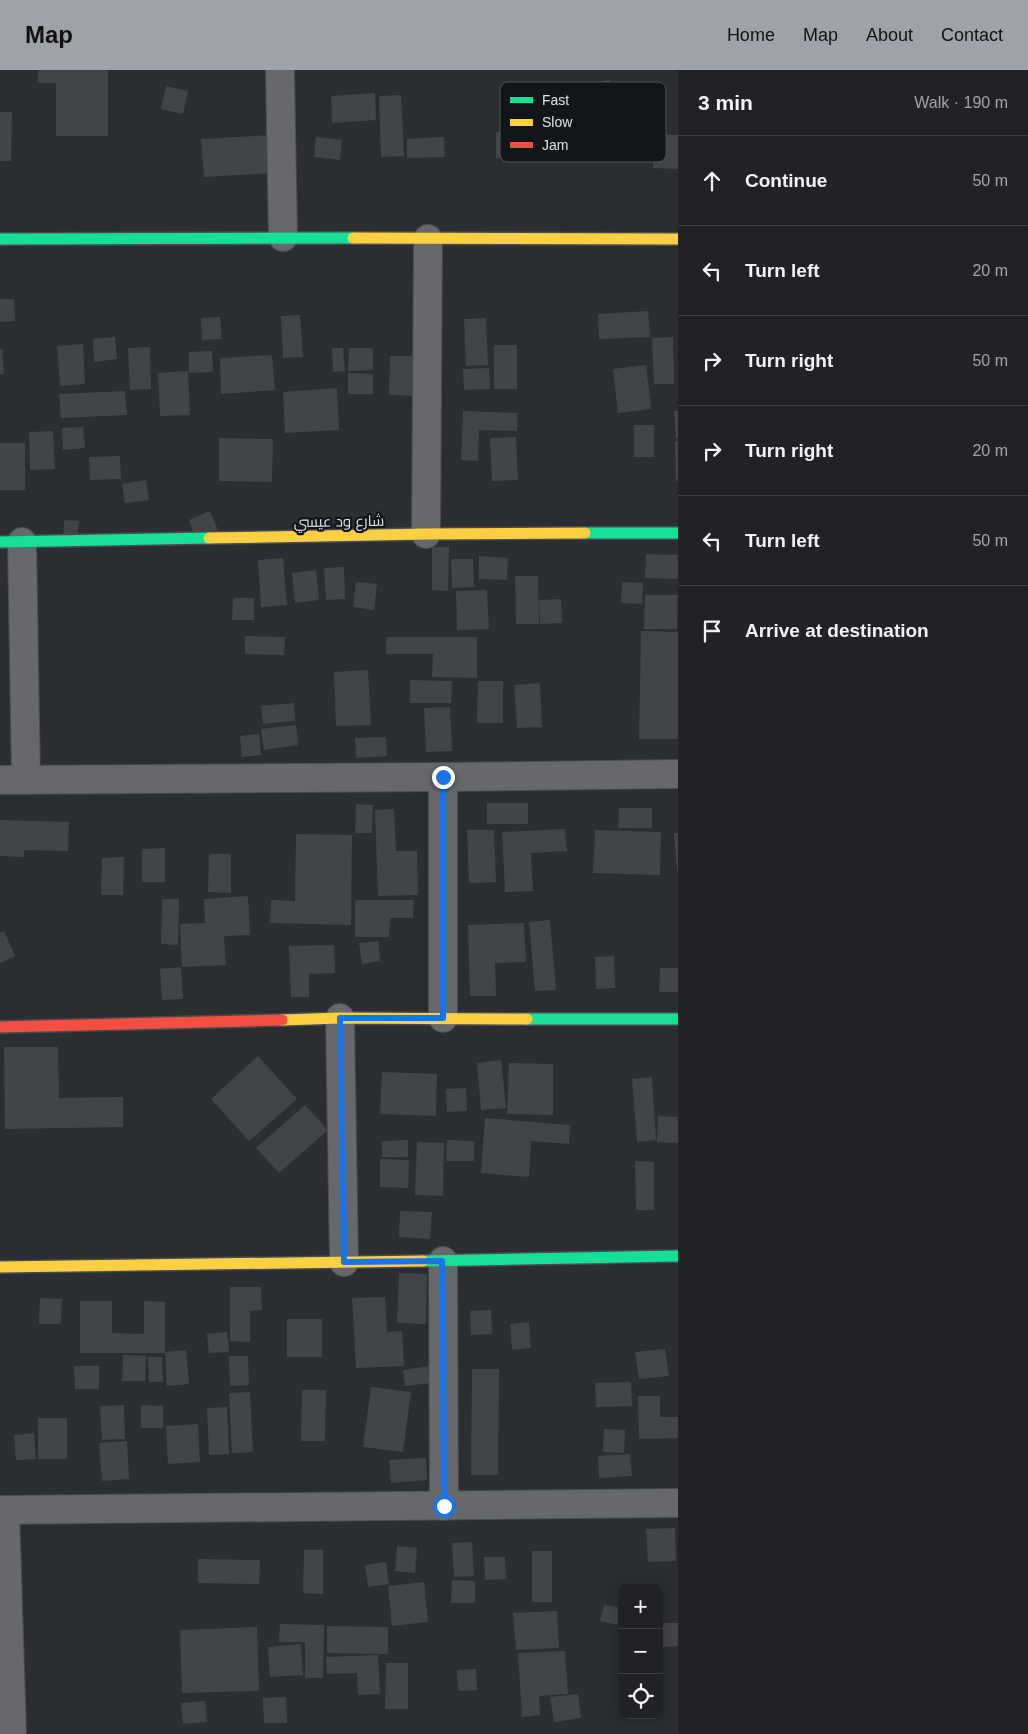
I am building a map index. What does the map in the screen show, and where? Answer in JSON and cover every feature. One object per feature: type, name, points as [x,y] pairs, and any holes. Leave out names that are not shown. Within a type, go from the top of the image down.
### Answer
[{"type":"street","points":[[280,70],[283,237]]},
{"type":"street","points":[[0,239],[283,237],[678,239]]},
{"type":"street","points":[[426,534],[428,239]]},
{"type":"street","name":"شارع ود عيسي","points":[[11,542],[426,534],[678,532]]},
{"type":"street","points":[[11,542],[13,780],[678,774]]},
{"type":"street","points":[[443,777],[443,1018]]},
{"type":"street","points":[[340,1018],[344,1262]]},
{"type":"street","points":[[0,1028],[340,1018],[678,1019]]},
{"type":"street","points":[[0,1266],[442,1261],[678,1256]]},
{"type":"street","points":[[442,1261],[444,1506]]},
{"type":"street","points":[[12,1734],[2,1510],[678,1503]]},
{"type":"building","points":[[38,70],[108,70],[108,136],[56,136],[56,83],[38,83]]},
{"type":"building","points":[[166,86],[188,91],[183,114],[161,109]]},
{"type":"building","points":[[375,93],[376,120],[332,123],[331,96]]},
{"type":"building","points":[[401,95],[404,156],[381,157],[379,96]]},
{"type":"building","points":[[0,112],[12,112],[11,161],[0,161]]},
{"type":"building","points":[[496,132],[500,132],[500,158],[496,158]]},
{"type":"building","points":[[666,134],[678,135],[678,169],[653,168],[653,162],[666,162]]},
{"type":"building","points":[[272,135],[275,173],[204,177],[201,139]]},
{"type":"building","points":[[316,137],[342,140],[340,160],[314,157]]},
{"type":"building","points":[[444,137],[445,157],[407,158],[407,139]]},
{"type":"building","points":[[0,299],[14,299],[15,321],[0,322]]},
{"type":"building","points":[[648,311],[650,337],[599,339],[598,314]]},
{"type":"building","points":[[300,315],[303,357],[283,358],[281,316]]},
{"type":"building","points":[[220,317],[222,339],[202,340],[201,318]]},
{"type":"building","points":[[486,318],[488,365],[466,366],[464,319]]},
{"type":"building","points":[[115,337],[117,359],[94,362],[93,339]]},
{"type":"building","points":[[673,337],[674,384],[654,384],[652,338]]},
{"type":"building","points":[[83,344],[85,384],[60,386],[57,346]]},
{"type":"building","points":[[494,345],[517,345],[517,389],[494,389]]},
{"type":"building","points":[[150,347],[151,389],[130,390],[128,348]]},
{"type":"building","points":[[332,348],[343,348],[345,371],[333,372]]},
{"type":"building","points":[[349,348],[373,348],[373,370],[348,371]]},
{"type":"building","points":[[0,349],[2,349],[4,374],[0,374]]},
{"type":"building","points":[[212,351],[213,372],[189,373],[189,352]]},
{"type":"building","points":[[272,355],[275,390],[221,394],[220,358]]},
{"type":"building","points":[[390,356],[415,356],[414,396],[389,395]]},
{"type":"building","points":[[646,365],[651,409],[618,413],[613,369]]},
{"type":"building","points":[[489,368],[490,389],[464,390],[463,369]]},
{"type":"building","points":[[188,371],[190,415],[160,416],[158,373]]},
{"type":"building","points":[[348,373],[373,374],[373,394],[348,394]]},
{"type":"building","points":[[337,388],[339,430],[285,433],[283,392]]},
{"type":"building","points":[[125,391],[127,415],[61,418],[59,394]]},
{"type":"building","points":[[463,411],[518,413],[517,431],[479,430],[478,461],[461,460]]},
{"type":"building","points":[[674,411],[678,411],[678,438],[676,438]]},
{"type":"building","points":[[634,425],[654,425],[654,457],[634,457]]},
{"type":"building","points":[[83,427],[85,448],[63,450],[62,428]]},
{"type":"building","points":[[53,431],[55,469],[30,470],[29,432]]},
{"type":"building","points":[[516,437],[518,480],[492,481],[490,438]]},
{"type":"building","points":[[219,438],[273,439],[272,482],[219,481]]},
{"type":"building","points":[[675,441],[678,441],[678,481],[676,481]]},
{"type":"building","points":[[0,443],[25,443],[25,490],[0,490]]},
{"type":"building","points":[[120,456],[121,479],[90,480],[89,457]]},
{"type":"building","points":[[146,480],[149,500],[125,503],[122,484]]},
{"type":"building","points":[[210,511],[218,530],[196,540],[189,520]]},
{"type":"building","points":[[64,520],[79,521],[77,543],[63,543]]},
{"type":"building","points":[[432,547],[449,547],[448,591],[432,590]]},
{"type":"building","points":[[646,554],[678,555],[678,579],[645,578]]},
{"type":"building","points":[[479,556],[508,558],[507,580],[479,579]]},
{"type":"building","points":[[283,558],[287,605],[261,607],[258,560]]},
{"type":"building","points":[[451,559],[473,559],[474,587],[452,588]]},
{"type":"building","points":[[344,567],[345,599],[326,600],[324,568]]},
{"type":"building","points":[[316,570],[319,600],[295,603],[292,573]]},
{"type":"building","points":[[515,576],[538,576],[539,624],[516,624]]},
{"type":"building","points":[[356,582],[377,584],[374,610],[353,607]]},
{"type":"building","points":[[622,582],[643,583],[642,604],[621,603]]},
{"type":"building","points":[[487,590],[489,629],[457,630],[456,591]]},
{"type":"building","points":[[645,595],[678,595],[677,629],[644,629]]},
{"type":"building","points":[[233,598],[254,598],[254,620],[232,620]]},
{"type":"building","points":[[561,599],[562,623],[540,624],[539,600]]},
{"type":"building","points":[[641,631],[678,632],[678,739],[639,739]]},
{"type":"building","points":[[245,636],[285,637],[284,655],[245,654]]},
{"type":"building","points":[[386,637],[477,637],[477,678],[432,677],[433,654],[386,654]]},
{"type":"building","points":[[368,670],[371,725],[336,726],[334,672]]},
{"type":"building","points":[[410,680],[452,681],[451,703],[410,703]]},
{"type":"building","points":[[478,681],[503,681],[503,723],[477,723]]},
{"type":"building","points":[[540,683],[542,727],[517,728],[514,685]]},
{"type":"building","points":[[294,703],[295,721],[263,724],[261,706]]},
{"type":"building","points":[[450,707],[452,751],[426,752],[424,708]]},
{"type":"building","points":[[296,725],[298,745],[264,750],[261,729]]},
{"type":"building","points":[[259,734],[261,755],[242,757],[240,736]]},
{"type":"building","points":[[386,737],[387,756],[356,758],[355,738]]},
{"type":"building","points":[[487,803],[528,803],[528,824],[487,824]]},
{"type":"building","points":[[356,804],[373,805],[372,833],[355,833]]},
{"type":"building","points":[[619,808],[652,808],[652,828],[618,828]]},
{"type":"building","points":[[394,809],[396,851],[417,851],[418,895],[378,896],[375,810]]},
{"type":"building","points":[[0,820],[69,822],[68,851],[24,850],[24,857],[0,856]]},
{"type":"building","points":[[565,829],[567,851],[531,853],[533,891],[505,892],[502,832]]},
{"type":"building","points":[[467,830],[494,830],[496,882],[469,883]]},
{"type":"building","points":[[595,830],[661,832],[660,875],[593,873]]},
{"type":"building","points":[[674,833],[678,833],[678,871],[677,871]]},
{"type":"building","points":[[296,834],[352,835],[351,925],[270,923],[271,900],[295,901]]},
{"type":"building","points":[[165,848],[165,882],[142,882],[142,849]]},
{"type":"building","points":[[209,854],[231,854],[231,893],[208,892]]},
{"type":"building","points":[[124,857],[123,895],[101,895],[102,858]]},
{"type":"building","points":[[248,896],[250,935],[224,936],[226,965],[182,967],[180,924],[205,923],[204,899]]},
{"type":"building","points":[[162,899],[179,899],[178,945],[161,944]]},
{"type":"building","points":[[355,900],[414,900],[413,918],[390,918],[389,937],[355,937]]},
{"type":"building","points":[[550,920],[556,990],[535,991],[529,922]]},
{"type":"building","points":[[524,923],[526,962],[495,963],[496,996],[470,996],[468,925]]},
{"type":"building","points":[[4,931],[15,956],[0,963],[0,933]]},
{"type":"building","points":[[378,941],[380,961],[362,964],[359,943]]},
{"type":"building","points":[[334,945],[335,973],[309,974],[309,997],[291,997],[289,946]]},
{"type":"building","points":[[614,956],[615,988],[596,989],[595,957]]},
{"type":"building","points":[[181,967],[183,999],[162,1000],[160,969]]},
{"type":"building","points":[[660,968],[678,968],[678,992],[659,992]]},
{"type":"building","points":[[4,1047],[58,1047],[59,1098],[123,1097],[123,1127],[5,1129]]},
{"type":"building","points":[[258,1056],[297,1099],[249,1141],[211,1099]]},
{"type":"building","points":[[501,1060],[506,1108],[481,1110],[477,1063]]},
{"type":"building","points":[[509,1063],[553,1064],[553,1115],[507,1114]]},
{"type":"building","points":[[382,1072],[437,1074],[436,1116],[380,1114]]},
{"type":"building","points":[[652,1077],[656,1140],[637,1142],[632,1079]]},
{"type":"building","points":[[466,1088],[467,1111],[447,1112],[446,1089]]},
{"type":"building","points":[[305,1105],[328,1130],[279,1173],[256,1148]]},
{"type":"building","points":[[658,1116],[678,1117],[678,1143],[657,1142]]},
{"type":"building","points":[[485,1118],[570,1125],[569,1144],[531,1141],[529,1177],[481,1173]]},
{"type":"building","points":[[408,1140],[408,1157],[382,1157],[382,1141]]},
{"type":"building","points":[[447,1140],[474,1141],[474,1161],[446,1161]]},
{"type":"building","points":[[417,1142],[444,1143],[443,1196],[415,1195]]},
{"type":"building","points":[[380,1159],[409,1160],[408,1188],[380,1187]]},
{"type":"building","points":[[635,1161],[654,1162],[654,1210],[636,1210]]},
{"type":"building","points":[[400,1211],[432,1212],[430,1239],[399,1237]]},
{"type":"building","points":[[399,1273],[427,1274],[426,1324],[397,1323]]},
{"type":"building","points":[[230,1287],[261,1287],[262,1310],[250,1311],[250,1342],[230,1341]]},
{"type":"building","points":[[385,1297],[387,1332],[402,1331],[404,1366],[356,1368],[352,1298]]},
{"type":"building","points":[[40,1298],[62,1299],[61,1324],[39,1324]]},
{"type":"building","points":[[80,1301],[112,1301],[112,1333],[144,1334],[144,1301],[165,1302],[165,1353],[80,1353]]},
{"type":"building","points":[[491,1310],[492,1334],[471,1335],[470,1311]]},
{"type":"building","points":[[287,1319],[322,1319],[322,1357],[287,1357]]},
{"type":"building","points":[[529,1322],[531,1348],[512,1350],[510,1324]]},
{"type":"building","points":[[227,1332],[229,1352],[209,1353],[207,1334]]},
{"type":"building","points":[[665,1349],[669,1376],[639,1379],[635,1352]]},
{"type":"building","points":[[186,1350],[189,1384],[167,1386],[165,1352]]},
{"type":"building","points":[[123,1355],[146,1356],[145,1381],[122,1381]]},
{"type":"building","points":[[229,1356],[248,1356],[249,1385],[230,1386]]},
{"type":"building","points":[[148,1357],[162,1357],[163,1382],[149,1382]]},
{"type":"building","points":[[74,1366],[99,1366],[99,1389],[75,1389]]},
{"type":"building","points":[[429,1366],[431,1383],[405,1386],[403,1370]]},
{"type":"building","points":[[472,1369],[499,1369],[498,1475],[471,1475]]},
{"type":"building","points":[[631,1382],[632,1406],[596,1407],[595,1383]]},
{"type":"building","points":[[371,1387],[411,1392],[403,1452],[363,1447]]},
{"type":"building","points":[[302,1390],[326,1390],[325,1441],[301,1441]]},
{"type":"building","points":[[250,1392],[253,1452],[232,1453],[229,1393]]},
{"type":"building","points":[[638,1396],[660,1396],[660,1417],[678,1417],[678,1438],[639,1439]]},
{"type":"building","points":[[124,1405],[125,1439],[102,1440],[100,1406]]},
{"type":"building","points":[[141,1405],[163,1406],[163,1428],[141,1428]]},
{"type":"building","points":[[227,1407],[229,1454],[209,1455],[207,1408]]},
{"type":"building","points":[[38,1418],[67,1418],[67,1459],[38,1459]]},
{"type":"building","points":[[198,1424],[200,1462],[168,1464],[166,1426]]},
{"type":"building","points":[[604,1429],[625,1430],[624,1453],[603,1452]]},
{"type":"building","points":[[34,1433],[36,1459],[16,1460],[14,1435]]},
{"type":"building","points":[[127,1441],[129,1479],[102,1481],[99,1443]]},
{"type":"building","points":[[630,1454],[632,1476],[599,1478],[598,1456]]},
{"type":"building","points":[[426,1458],[427,1480],[391,1483],[389,1460]]},
{"type":"building","points":[[675,1528],[676,1561],[648,1562],[646,1529]]},
{"type":"building","points":[[472,1542],[474,1576],[454,1577],[452,1543]]},
{"type":"building","points":[[397,1546],[417,1548],[415,1573],[395,1571]]},
{"type":"building","points":[[304,1550],[323,1550],[323,1594],[303,1593]]},
{"type":"building","points":[[532,1551],[552,1551],[552,1602],[532,1602]]},
{"type":"building","points":[[484,1557],[505,1557],[506,1579],[485,1580]]},
{"type":"building","points":[[198,1559],[260,1560],[259,1584],[198,1583]]},
{"type":"building","points":[[386,1562],[389,1584],[368,1587],[365,1565]]},
{"type":"building","points":[[452,1580],[475,1581],[475,1603],[451,1603]]},
{"type":"building","points":[[424,1582],[428,1622],[392,1626],[388,1586]]},
{"type":"building","points":[[604,1605],[618,1607],[618,1625],[600,1621]]},
{"type":"building","points":[[557,1611],[559,1648],[516,1650],[513,1613]]},
{"type":"building","points":[[663,1623],[678,1623],[678,1646],[663,1647]]},
{"type":"building","points":[[280,1624],[324,1625],[323,1678],[305,1678],[305,1642],[279,1642]]},
{"type":"building","points":[[327,1626],[388,1627],[388,1654],[327,1653]]},
{"type":"building","points":[[257,1627],[259,1691],[182,1693],[180,1630]]},
{"type":"building","points":[[301,1644],[303,1675],[270,1677],[268,1647]]},
{"type":"building","points":[[565,1651],[568,1694],[539,1696],[540,1715],[522,1717],[518,1653]]},
{"type":"building","points":[[378,1655],[380,1694],[358,1695],[357,1673],[327,1674],[326,1657]]},
{"type":"building","points":[[386,1663],[408,1663],[408,1709],[385,1709]]},
{"type":"building","points":[[476,1669],[477,1690],[458,1691],[457,1670]]},
{"type":"building","points":[[578,1694],[581,1718],[554,1722],[550,1697]]},
{"type":"building","points":[[286,1697],[287,1723],[264,1723],[263,1698]]},
{"type":"building","points":[[205,1701],[207,1722],[183,1724],[181,1703]]},
{"type":"traffic: fast","points":[[0,239],[353,238]]},
{"type":"traffic: fast","points":[[585,533],[678,533]]},
{"type":"traffic: fast","points":[[0,542],[209,538]]},
{"type":"traffic: fast","points":[[527,1019],[678,1019]]},
{"type":"traffic: fast","points":[[423,1261],[678,1256]]},
{"type":"traffic: slow","points":[[353,238],[678,239]]},
{"type":"traffic: slow","points":[[209,538],[585,533]]},
{"type":"traffic: slow","points":[[282,1020],[340,1018],[527,1019]]},
{"type":"traffic: slow","points":[[0,1267],[423,1261]]},
{"type":"traffic: jam","points":[[0,1027],[282,1020]]},
{"type":"route","points":[[443,777],[443,1018],[340,1018],[344,1262],[442,1261],[444,1506]]}]
